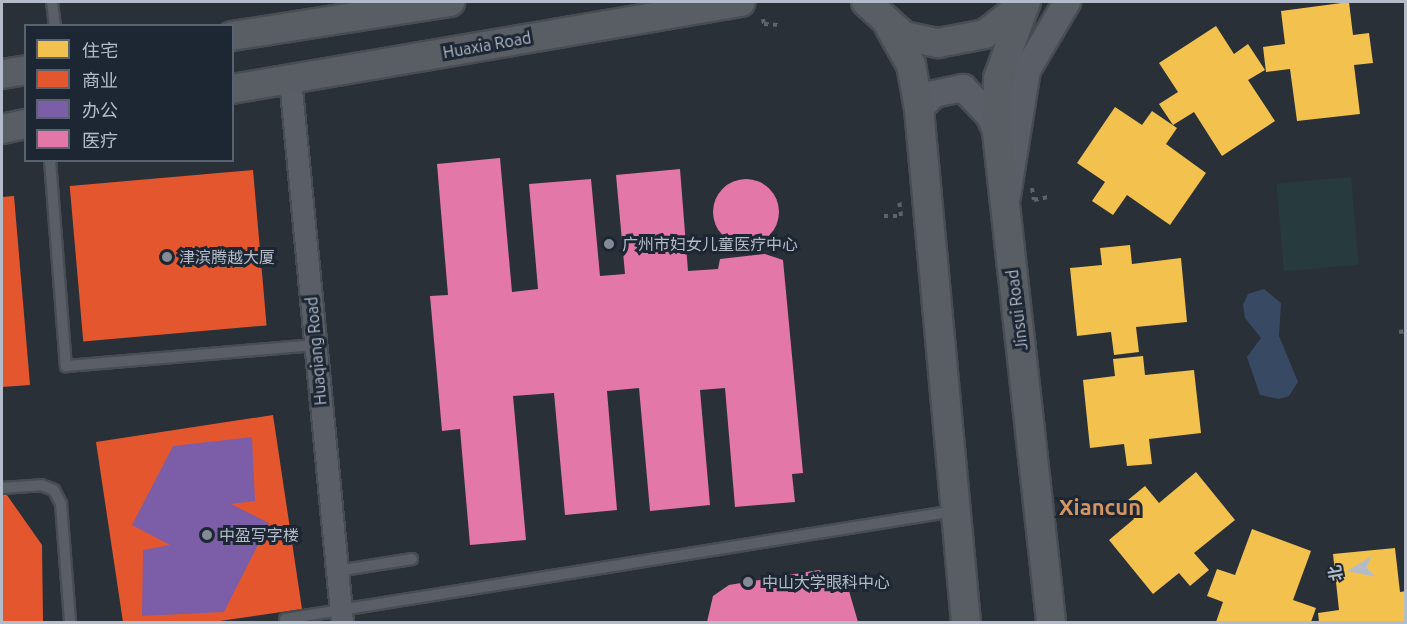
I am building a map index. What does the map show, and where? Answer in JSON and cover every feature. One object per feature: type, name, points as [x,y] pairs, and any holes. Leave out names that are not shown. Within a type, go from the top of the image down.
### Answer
[{"type":"main road","points":[[234,36],[450,2]]},
{"type":"main road","name":"Huaxia Road","points":[[234,89],[741,2]]},
{"type":"main road","points":[[866,2],[889,26],[911,65],[919,109],[966,622]]},
{"type":"main road","points":[[889,26],[938,43],[970,40],[1000,27],[1025,2]]},
{"type":"main road","name":"Jinsui Road","points":[[1025,2],[998,78],[997,132],[1051,622]]},
{"type":"main road","points":[[2,74],[24,70]]},
{"type":"main road","points":[[2,129],[24,124]]},
{"type":"street","points":[[1005,205],[1027,69],[1067,2]]},
{"type":"street","name":"Huaqiang Road","points":[[290,79],[341,616]]},
{"type":"street","points":[[919,109],[934,94],[963,88],[989,115],[997,132]]},
{"type":"lane","points":[[52,2],[55,24]]},
{"type":"lane","points":[[50,162],[66,366],[316,345]]},
{"type":"lane","points":[[2,488],[41,485],[54,490],[61,504],[70,622]]},
{"type":"lane","points":[[285,619],[341,616],[957,510]]},
{"type":"lane","points":[[337,571],[412,559]]},
{"type":"path","points":[[764,21],[779,25]]},
{"type":"path","points":[[1032,185],[1034,200],[1048,197]]},
{"type":"path","points":[[884,216],[901,216],[899,200]]},
{"type":"path","points":[[1399,332],[1406,331]]},
{"type":"green space","points":[[1351,177],[1359,265],[1284,271],[1276,184]]},
{"type":"water","points":[[1264,289],[1281,303],[1279,336],[1298,382],[1289,396],[1279,399],[1260,395],[1247,357],[1261,338],[1245,318],[1243,305],[1248,294]]},
{"type":"building: 住宅","points":[[1349,2],[1353,35],[1369,33],[1373,63],[1354,65],[1360,114],[1297,121],[1290,69],[1266,72],[1263,47],[1285,44],[1281,11]]},
{"type":"building: 住宅","points":[[1216,26],[1234,54],[1248,44],[1265,70],[1248,80],[1275,121],[1222,156],[1194,112],[1173,125],[1159,104],[1178,92],[1159,63]]},
{"type":"building: 住宅","points":[[1115,107],[1142,125],[1152,111],[1177,128],[1166,144],[1206,173],[1170,225],[1127,195],[1113,215],[1092,201],[1105,182],[1077,163]]},
{"type":"building: 住宅","points":[[1130,245],[1132,264],[1181,258],[1187,322],[1136,327],[1139,352],[1114,355],[1111,332],[1077,336],[1070,268],[1102,265],[1100,248]]},
{"type":"building: 住宅","points":[[1143,356],[1145,375],[1194,370],[1201,433],[1149,439],[1152,464],[1127,466],[1124,444],[1090,448],[1083,380],[1115,376],[1113,359]]},
{"type":"building: 住宅","points":[[1196,472],[1235,520],[1194,553],[1209,570],[1190,586],[1179,573],[1153,594],[1109,540],[1134,519],[1122,505],[1145,486],[1159,503]]},
{"type":"building: 住宅","points":[[1252,529],[1311,551],[1293,600],[1316,608],[1311,622],[1216,622],[1223,602],[1207,596],[1217,569],[1235,575]]},
{"type":"building: 住宅","points":[[1395,548],[1400,592],[1406,591],[1406,622],[1319,622],[1318,613],[1339,610],[1333,554]]},
{"type":"building: 商业","name":"津滨腾越大厦","points":[[253,170],[267,325],[83,341],[70,186]]},
{"type":"building: 商业","points":[[14,196],[30,385],[2,387],[2,197]]},
{"type":"building: 商业","points":[[273,415],[302,609],[213,622],[123,622],[96,442]]},
{"type":"building: 商业","points":[[2,488],[42,545],[43,622],[2,622]]},
{"type":"building: 办公","name":"中盈写字楼","points":[[252,437],[255,501],[231,504],[269,523],[224,612],[142,616],[143,550],[170,545],[132,525],[173,446]]},
{"type":"building: 医疗","points":[[500,158],[512,292],[538,289],[529,184],[591,179],[600,276],[625,274],[616,175],[680,169],[688,271],[718,269],[720,259],[765,254],[783,260],[803,473],[792,474],[795,502],[735,507],[725,388],[700,390],[710,505],[650,511],[639,388],[607,391],[617,510],[565,515],[554,393],[513,396],[526,540],[470,545],[460,429],[442,431],[430,296],[448,295],[437,164]]},
{"type":"building: 医疗","points":[[746,179],[759,182],[769,189],[776,199],[779,212],[776,225],[769,235],[759,242],[746,245],[733,242],[723,235],[716,225],[713,212],[716,199],[723,189],[733,182]]},
{"type":"building: 医疗","points":[[819,570],[847,584],[858,622],[707,622],[713,596],[729,585]]},
{"type":"place","name":"广州市妇女儿童医疗中心","points":[[609,244]]},
{"type":"place","name":"津滨腾越大厦","points":[[167,257]]},
{"type":"place","name":"中盈写字楼","points":[[207,535]]},
{"type":"place","name":"中山大学眼科中心","points":[[748,582]]},
{"type":"district","name":"Xiancun","points":[[1100,507]]}]
